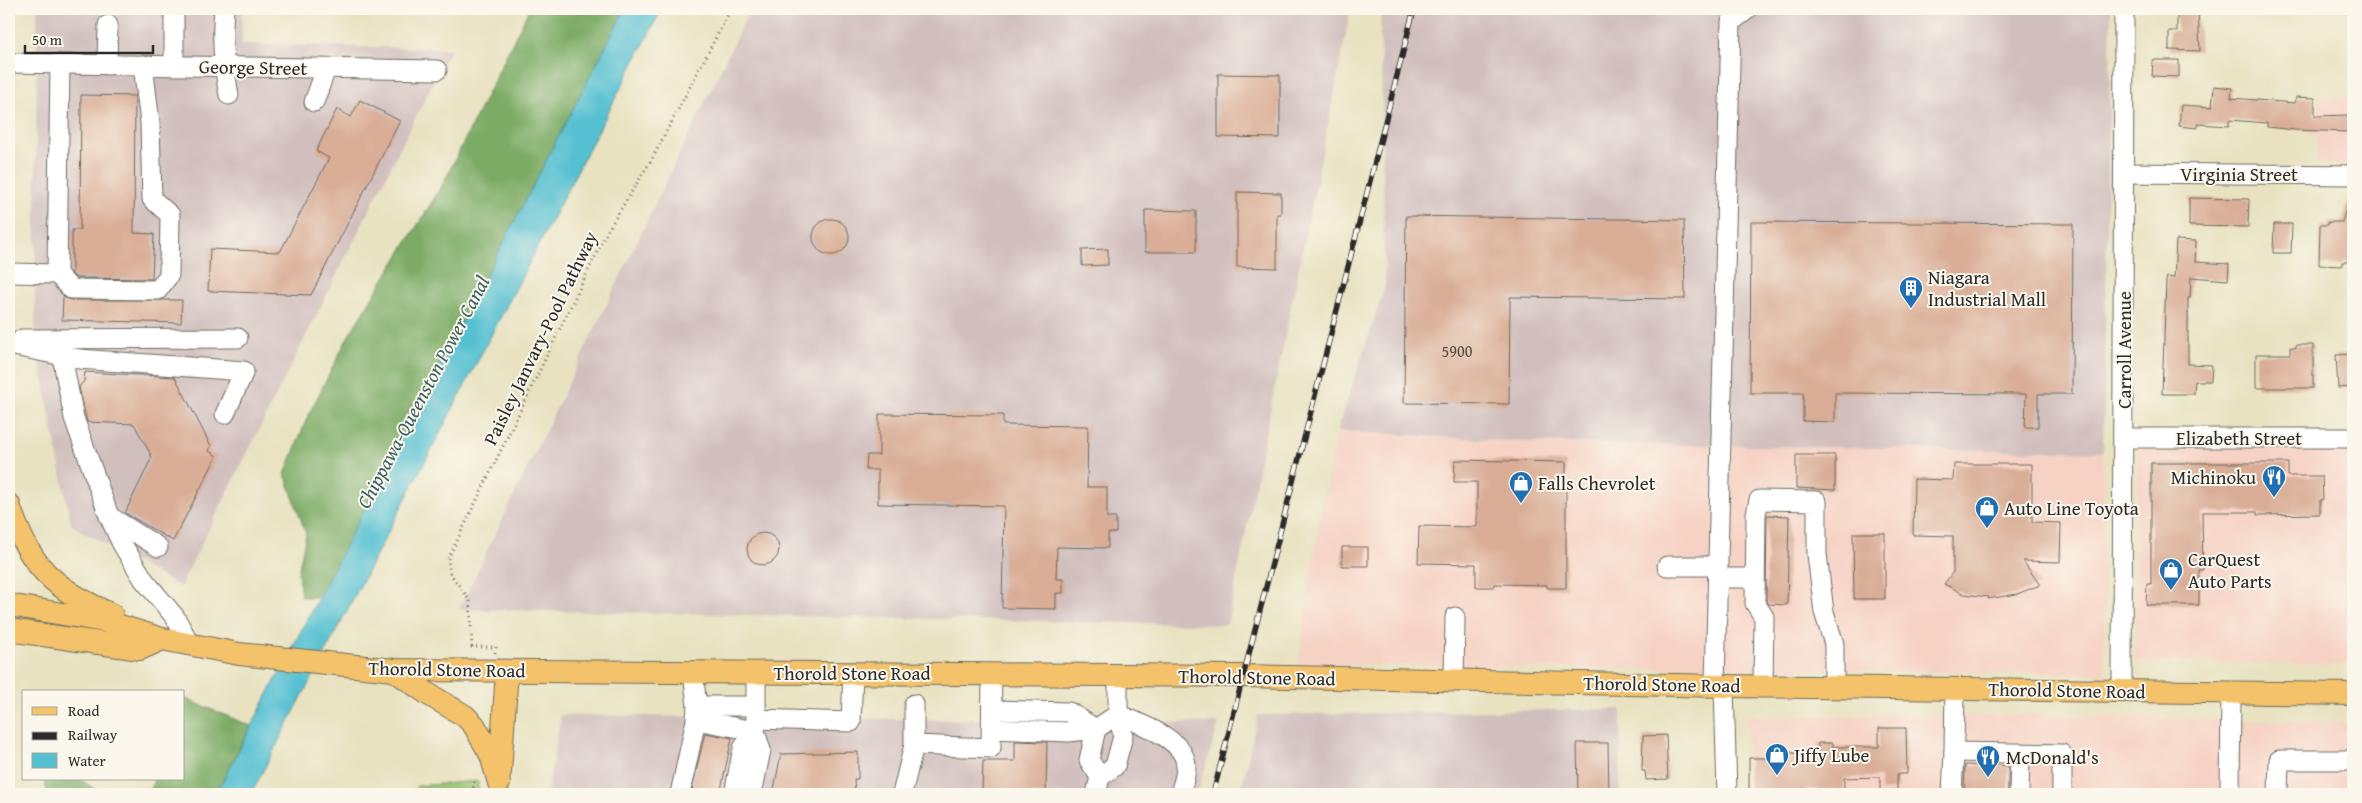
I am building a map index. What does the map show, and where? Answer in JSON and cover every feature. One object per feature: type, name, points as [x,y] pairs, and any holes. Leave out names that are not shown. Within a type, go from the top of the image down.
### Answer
[{"type":"main road","points":[[9,505],[17,528],[35,561],[53,581],[67,593],[162,639]]},
{"type":"main road","name":"Thorold Stone Road","points":[[9,605],[104,621],[162,639],[259,657],[394,670],[1118,675],[1719,686],[2353,694]]},
{"type":"main road","points":[[9,630],[140,649],[162,639]]},
{"type":"main road","points":[[394,670],[428,694],[465,716],[474,725],[491,755],[499,788]]},
{"type":"main road","points":[[499,788],[501,671]]},
{"type":"street","points":[[174,9],[174,66]]},
{"type":"street","points":[[224,9],[221,42],[223,67],[229,95]]},
{"type":"street","points":[[1726,794],[1719,686],[1718,572],[1731,22],[1748,9]]},
{"type":"street","name":"Carroll Avenue","points":[[2122,690],[2124,9]]},
{"type":"street","points":[[108,25],[108,65]]},
{"type":"street","name":"George Street","points":[[9,63],[437,70]]},
{"type":"street","points":[[57,274],[60,64]]},
{"type":"street","points":[[9,273],[57,274],[72,289],[158,290],[169,275],[170,215],[152,199],[150,123],[142,65]]},
{"type":"street","points":[[314,102],[326,69]]},
{"type":"street","name":"Virginia Street","points":[[2124,173],[2353,175]]},
{"type":"street","points":[[9,339],[238,338]]},
{"type":"street","points":[[9,345],[79,359],[244,370],[225,414]]},
{"type":"street","points":[[62,356],[74,418],[109,516],[122,544],[144,580],[175,617],[190,644]]},
{"type":"street","name":"Elizabeth Street","points":[[2124,438],[2353,438]]},
{"type":"street","points":[[1763,686],[1764,617],[1755,603],[1756,514],[1759,500],[1817,501],[1817,554],[1824,612],[1834,644],[1834,687]]},
{"type":"street","points":[[109,516],[158,547]]},
{"type":"street","points":[[1667,566],[1755,578]]},
{"type":"street","points":[[1454,680],[1456,617]]},
{"type":"street","points":[[680,794],[696,713],[693,672]]},
{"type":"street","points":[[752,794],[761,750],[755,719],[756,672]]},
{"type":"street","points":[[696,713],[755,719],[851,722],[853,673]]},
{"type":"street","points":[[914,745],[992,748],[992,674]]},
{"type":"street","points":[[1096,728],[1089,760],[1098,786],[1116,766],[1123,736],[1118,714],[1118,675]]},
{"type":"street","points":[[1952,794],[1955,688]]},
{"type":"street","points":[[2230,794],[2231,692]]},
{"type":"street","points":[[902,794],[914,745],[914,704]]},
{"type":"street","points":[[992,710],[1070,712],[1096,728]]},
{"type":"street","points":[[696,713],[755,719]]},
{"type":"street","points":[[992,729],[1069,732],[1096,728],[1118,714]]},
{"type":"street","points":[[1118,714],[1167,738],[1179,748],[1186,766],[1180,794]]},
{"type":"street","points":[[734,794],[743,748],[755,719]]},
{"type":"street","points":[[1954,752],[2062,754],[2062,794]]},
{"type":"street","points":[[2019,794],[2020,753]]},
{"type":"street","points":[[2278,794],[2278,760],[2353,760]]},
{"type":"path","name":"Paisley Janvary-Pool Pathway","points":[[501,671],[496,647],[472,647],[470,601],[450,573],[448,559],[608,230],[653,157],[731,9]]},
{"type":"path","points":[[461,794],[473,790],[475,778]]},
{"type":"shaded area","points":[[37,9],[242,9],[242,44],[450,49],[180,587],[71,525],[35,336]]},
{"type":"shaded area","points":[[750,9],[1351,9],[1227,625],[459,609]]},
{"type":"shaded area","name":"Niagara Industrial Mall","points":[[1380,9],[2111,9],[2103,452],[1528,442],[1337,431],[1385,286]]},
{"type":"shaded area","points":[[2353,97],[2353,167],[2316,163],[2320,98]]},
{"type":"shaded area","points":[[1337,431],[1528,442],[2103,452],[2105,674],[1298,664],[1319,519]]},
{"type":"shaded area","points":[[2138,445],[2353,449],[2353,665],[2134,661]]},
{"type":"shaded area","points":[[1621,709],[1620,794],[1240,794],[1258,715]]},
{"type":"shaded area","points":[[561,715],[1219,723],[1197,794],[547,794]]},
{"type":"shaded area","points":[[2027,715],[2353,723],[2353,794],[1747,794],[1747,716]]},
{"type":"green space","points":[[529,9],[629,9],[319,597],[301,597],[298,573],[306,534],[285,474],[307,418],[349,335],[442,186]]},
{"type":"green space","points":[[185,698],[251,726],[216,794],[149,794],[154,780],[185,780]]},
{"type":"green space","points":[[43,780],[81,780],[102,794],[48,794]]},
{"type":"green space","points":[[478,781],[478,794],[413,794],[417,786]]},
{"type":"water","name":"Chippawa-Queenston Power Canal","points":[[625,9],[662,9],[251,794],[216,794]]},
{"type":"building","points":[[2177,9],[2198,9],[2200,51],[2169,50],[2169,31],[2177,31]]},
{"type":"building","points":[[2153,60],[2179,60],[2179,77],[2152,76]]},
{"type":"building","points":[[1218,74],[1280,75],[1280,138],[1218,137]]},
{"type":"building","points":[[2214,86],[2232,88],[2231,98],[2295,103],[2296,97],[2315,98],[2315,116],[2349,115],[2349,132],[2295,130],[2267,127],[2267,123],[2229,120],[2229,126],[2197,124],[2197,128],[2179,126],[2181,105],[2212,107]]},
{"type":"building","points":[[81,95],[135,96],[134,233],[154,234],[152,279],[76,278],[72,274],[72,230],[80,230]]},
{"type":"building","points":[[360,100],[400,121],[311,295],[208,291],[210,249],[280,252],[329,158],[316,151],[337,109],[351,117]]},
{"type":"building","points":[[1237,192],[1281,193],[1281,214],[1277,214],[1277,268],[1237,267]]},
{"type":"building","points":[[2350,195],[2353,196],[2353,262],[2342,262],[2342,266],[2319,265],[2320,225],[2328,225],[2328,222],[2342,222]]},
{"type":"building","points":[[2189,198],[2249,199],[2248,227],[2189,226]]},
{"type":"building","points":[[1145,210],[1196,211],[1196,252],[1145,252]]},
{"type":"building","points":[[1406,216],[1684,220],[1685,299],[1510,297],[1509,404],[1404,403]]},
{"type":"building","points":[[831,219],[838,220],[844,224],[848,230],[848,244],[844,250],[838,254],[831,255],[824,254],[818,250],[814,244],[813,237],[814,230],[818,224],[824,220]]},
{"type":"building","name":"Niagara Industrial Mall","points":[[1751,222],[2073,224],[2072,394],[2038,394],[2038,427],[2025,427],[2026,394],[1835,393],[1835,422],[1803,421],[1803,393],[1750,393]]},
{"type":"building","points":[[2274,224],[2292,224],[2291,253],[2273,253]]},
{"type":"building","points":[[2176,240],[2196,241],[2195,262],[2229,264],[2228,280],[2191,277],[2190,298],[2188,298],[2188,364],[2212,365],[2211,381],[2195,381],[2194,394],[2162,394],[2166,281],[2167,277],[2174,278]]},
{"type":"building","points":[[1108,249],[1108,265],[1082,266],[1082,250]]},
{"type":"building","points":[[63,297],[71,300],[182,300],[181,323],[62,320]]},
{"type":"building","points":[[2296,345],[2313,345],[2313,388],[2256,388],[2256,354],[2290,354],[2290,347],[2296,348]]},
{"type":"building","points":[[2352,354],[2353,387],[2338,388],[2336,355]]},
{"type":"building","points":[[85,372],[175,377],[211,446],[209,451],[217,456],[173,541],[125,513],[152,457],[134,424],[87,422],[79,387],[84,381]]},
{"type":"building","points":[[879,414],[1003,415],[1003,425],[1088,426],[1087,487],[1107,487],[1107,518],[1116,518],[1116,533],[1108,533],[1108,548],[1057,547],[1056,579],[1063,579],[1063,593],[1056,593],[1056,609],[1002,608],[1004,506],[878,504],[878,470],[866,470],[867,455],[879,455]]},
{"type":"building","points":[[1796,455],[1835,455],[1835,490],[1796,488]]},
{"type":"building","name":"Falls Chevrolet","points":[[1455,460],[1566,462],[1566,588],[1547,588],[1547,585],[1494,584],[1494,587],[1476,587],[1476,564],[1418,563],[1419,526],[1477,527],[1477,482],[1454,482]]},
{"type":"building","points":[[2151,463],[2288,463],[2288,476],[2322,476],[2323,499],[2320,500],[2320,514],[2257,515],[2257,512],[2202,512],[2203,570],[2199,570],[2199,605],[2146,605],[2147,584],[2151,584]]},
{"type":"building","name":"Auto Line Toyota","points":[[1954,464],[2032,464],[2032,522],[2061,523],[2060,562],[2023,561],[2040,585],[2017,594],[1988,599],[1989,597],[1964,594],[1944,584],[1953,572],[1953,536],[1913,535],[1914,479],[1953,480]]},
{"type":"building","points":[[1767,515],[1789,516],[1787,605],[1769,604],[1766,600]]},
{"type":"building","points":[[763,533],[769,534],[774,538],[778,543],[778,555],[774,560],[769,564],[763,565],[757,564],[752,560],[748,555],[747,549],[748,543],[752,538],[757,534]]},
{"type":"building","points":[[1853,533],[1885,533],[1885,599],[1854,599]]},
{"type":"building","points":[[1342,547],[1368,547],[1368,566],[1342,566]]},
{"type":"building","points":[[1879,728],[1906,728],[1907,774],[1897,774],[1897,790],[1880,791],[1880,777],[1844,778],[1844,790],[1806,789],[1806,794],[1749,794],[1749,758],[1781,758],[1781,753],[1818,753],[1818,743],[1833,743],[1833,747],[1879,747]]},
{"type":"building","points":[[705,733],[732,738],[720,794],[691,794]]},
{"type":"building","points":[[1666,735],[1668,779],[1646,780],[1645,771],[1642,771],[1643,736]]},
{"type":"building","points":[[1015,741],[1047,742],[1046,794],[982,794],[983,761],[1015,761]]},
{"type":"building","points":[[1577,743],[1608,743],[1609,794],[1578,794]]},
{"type":"building","points":[[858,752],[858,779],[854,779],[855,794],[773,794],[781,754]]},
{"type":"building","name":"McDonald's","points":[[1989,764],[2008,766],[2008,794],[1964,794],[1965,765],[1989,766]]},
{"type":"railway","points":[[1213,794],[1414,9]]},
{"type":"place","name":"Niagara Industrial Mall","points":[[1911,309]]},
{"type":"place","name":"Michinoku","points":[[2274,498]]},
{"type":"place","name":"Falls Chevrolet","points":[[1521,504]]},
{"type":"place","name":"Auto Line Toyota","points":[[1987,529]]},
{"type":"place","name":"CarQuest Auto Parts","points":[[2171,591]]},
{"type":"place","name":"Jiffy Lube","points":[[1777,776]]},
{"type":"place","name":"McDonald's","points":[[1988,778]]}]
